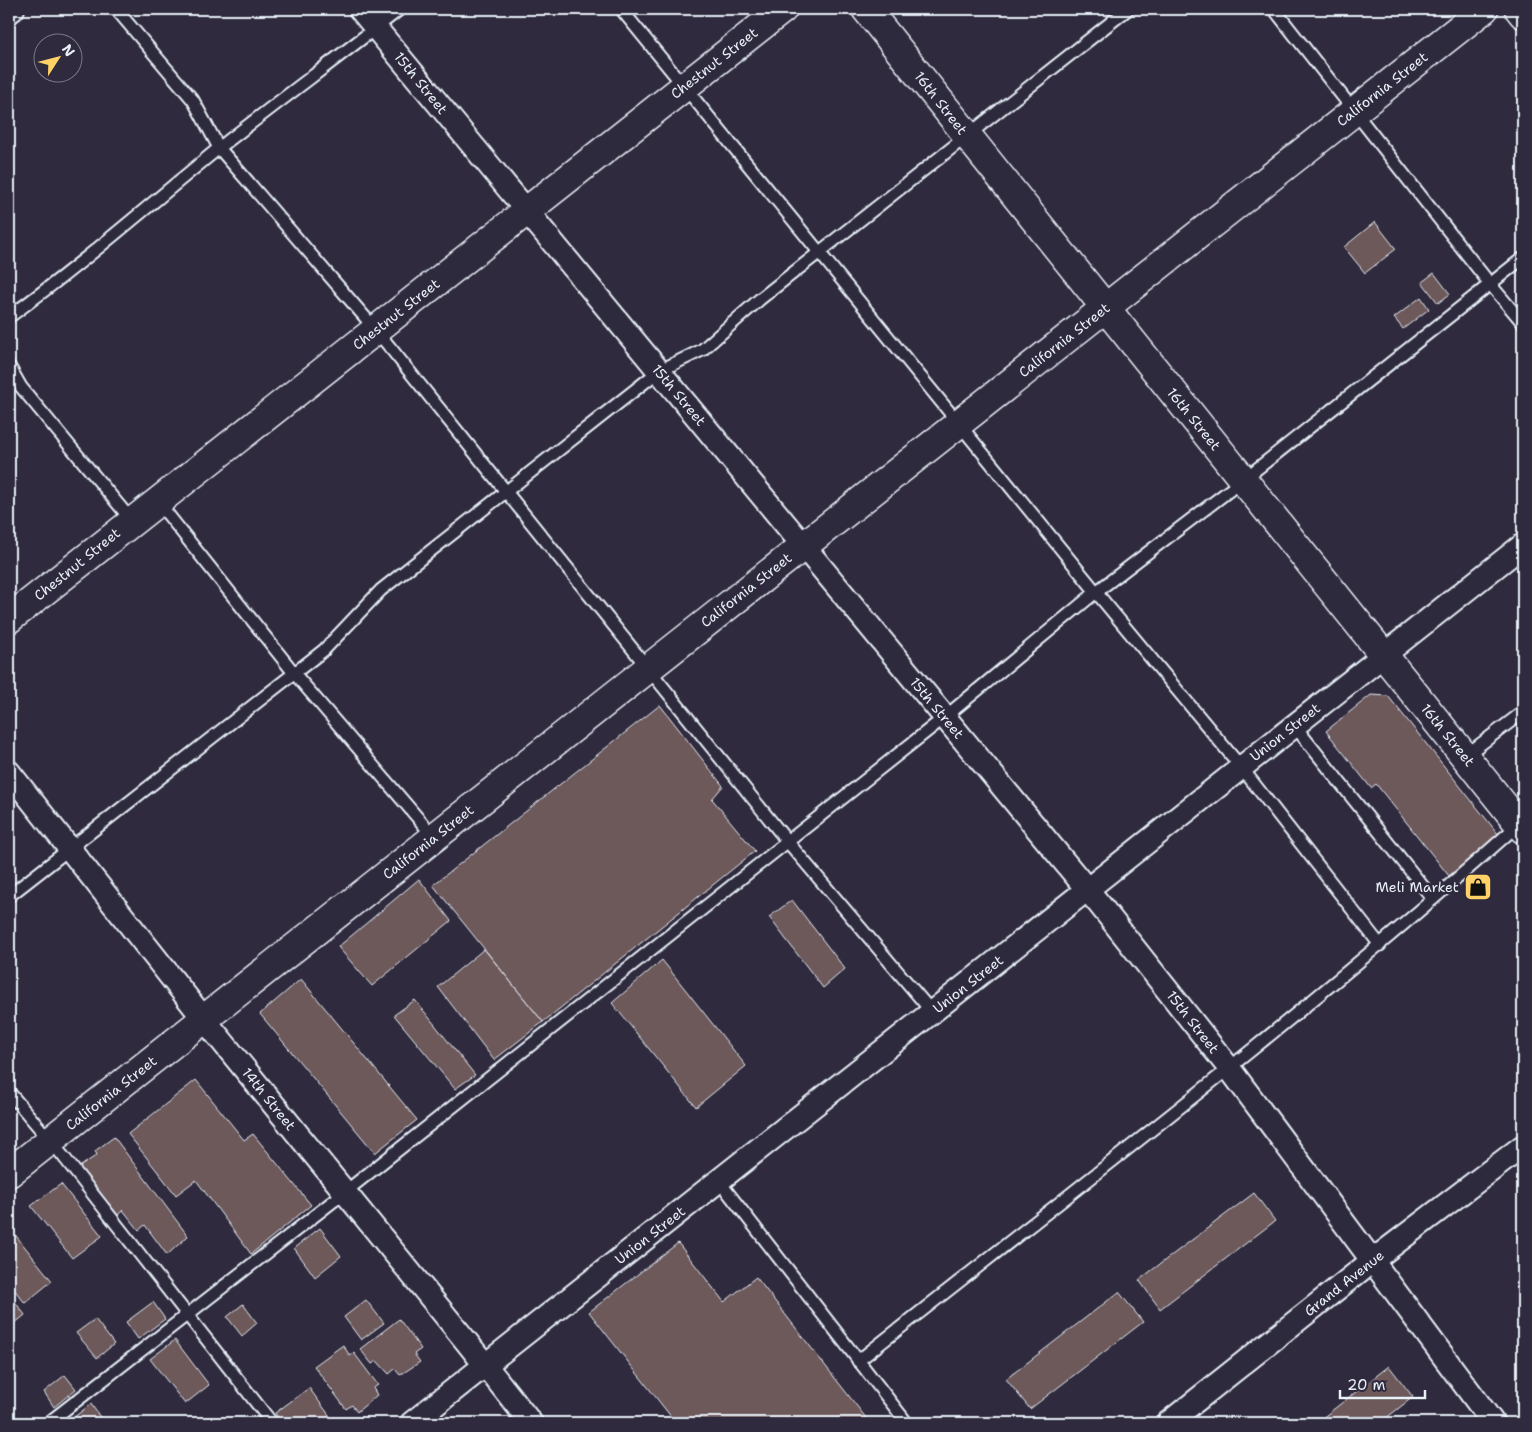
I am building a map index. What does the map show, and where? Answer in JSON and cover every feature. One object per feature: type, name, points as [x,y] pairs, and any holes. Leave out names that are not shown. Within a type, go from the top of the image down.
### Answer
[{"type":"street","points":[[9,12],[13,9]]},
{"type":"street","name":"15th Street","points":[[360,9],[1087,889],[1229,1068],[1492,1423]]},
{"type":"street","name":"Chestnut Street","points":[[9,619],[783,9]]},
{"type":"street","name":"16th Street","points":[[866,9],[1521,826]]},
{"type":"street","name":"California Street","points":[[9,1173],[1484,9]]},
{"type":"street","points":[[1519,9],[1523,14]]},
{"type":"street","name":"Union Street","points":[[412,1423],[1523,545]]},
{"type":"street","name":"14th Street","points":[[9,772],[204,1019],[531,1423]]},
{"type":"street","name":"Grand Avenue","points":[[1168,1423],[1372,1261],[1523,1146]]},
{"type":"lane","points":[[116,9],[193,100],[219,148],[376,330],[787,841],[932,1012]]},
{"type":"lane","points":[[9,317],[87,258],[219,148],[400,9]]},
{"type":"lane","points":[[621,9],[1241,767],[1380,945]]},
{"type":"lane","points":[[9,896],[324,650],[380,590],[659,371],[702,350],[760,299],[966,135],[1113,13],[1128,9]]},
{"type":"lane","points":[[1274,9],[1490,284],[1523,323]]},
{"type":"lane","points":[[48,1423],[345,1192],[945,717],[1096,592],[1243,480],[1523,258]]},
{"type":"lane","points":[[9,366],[21,387],[132,521]]},
{"type":"lane","points":[[157,501],[294,673],[434,837]]},
{"type":"lane","points":[[1465,756],[1523,712]]},
{"type":"lane","points":[[1294,725],[1433,899]]},
{"type":"lane","points":[[858,1361],[1229,1068],[1380,945],[1521,826]]},
{"type":"lane","points":[[9,1092],[50,1140],[272,1423]]},
{"type":"lane","points":[[718,1181],[907,1423]]},
{"type":"building","points":[[1375,222],[1396,249],[1365,273],[1344,247]]},
{"type":"building","points":[[1434,273],[1450,294],[1438,303],[1422,282]]},
{"type":"building","points":[[1421,297],[1429,309],[1403,329],[1394,318]]},
{"type":"building","points":[[1371,695],[1388,696],[1499,835],[1449,876],[1376,784],[1371,788],[1326,731]]},
{"type":"building","points":[[660,705],[723,786],[712,799],[755,851],[543,1022],[433,885]]},
{"type":"building","points":[[419,879],[451,921],[372,986],[338,947]]},
{"type":"building","points":[[792,900],[845,969],[823,988],[769,917]]},
{"type":"building","points":[[484,949],[543,1022],[494,1060],[438,987]]},
{"type":"building","points":[[662,960],[746,1066],[696,1107],[612,1003]]},
{"type":"building","points":[[301,979],[417,1120],[375,1153],[260,1014]]},
{"type":"building","points":[[415,1000],[475,1075],[455,1089],[394,1015]]},
{"type":"building","points":[[196,1080],[244,1140],[253,1134],[311,1205],[251,1254],[196,1180],[176,1195],[128,1134]]},
{"type":"building","points":[[114,1137],[188,1236],[167,1255],[145,1225],[139,1230],[123,1210],[117,1216],[78,1168],[97,1155],[95,1151]]},
{"type":"building","points":[[61,1184],[102,1236],[72,1258],[31,1206]]},
{"type":"building","points":[[1254,1193],[1275,1221],[1160,1309],[1139,1280]]},
{"type":"building","points":[[9,1227],[52,1281],[25,1303],[9,1283]]},
{"type":"building","points":[[320,1228],[341,1256],[315,1277],[294,1248]]},
{"type":"building","points":[[678,1243],[724,1302],[756,1277],[870,1423],[676,1423],[589,1312]]},
{"type":"building","points":[[1119,1292],[1143,1322],[1030,1409],[1006,1379]]},
{"type":"building","points":[[9,1294],[25,1315],[9,1328]]},
{"type":"building","points":[[366,1300],[384,1323],[361,1340],[344,1317]]},
{"type":"building","points":[[153,1302],[165,1319],[138,1339],[126,1322]]},
{"type":"building","points":[[243,1304],[257,1323],[242,1336],[227,1317]]},
{"type":"building","points":[[95,1319],[114,1344],[97,1358],[76,1333]]},
{"type":"building","points":[[399,1319],[421,1349],[414,1354],[420,1362],[400,1375],[395,1369],[389,1374],[377,1361],[372,1364],[360,1349]]},
{"type":"building","points":[[175,1340],[209,1385],[185,1404],[150,1359]]},
{"type":"building","points":[[343,1345],[350,1356],[354,1353],[378,1385],[373,1388],[377,1395],[357,1412],[352,1405],[346,1409],[314,1366]]},
{"type":"building","points":[[1389,1366],[1413,1397],[1380,1423],[1316,1423]]},
{"type":"building","points":[[65,1375],[76,1389],[54,1407],[44,1392]]},
{"type":"building","points":[[309,1388],[335,1423],[282,1423],[275,1413]]},
{"type":"building","points":[[91,1404],[104,1423],[70,1423],[69,1421]]},
{"type":"place","name":"Meli Market","points":[[1478,887]]}]
